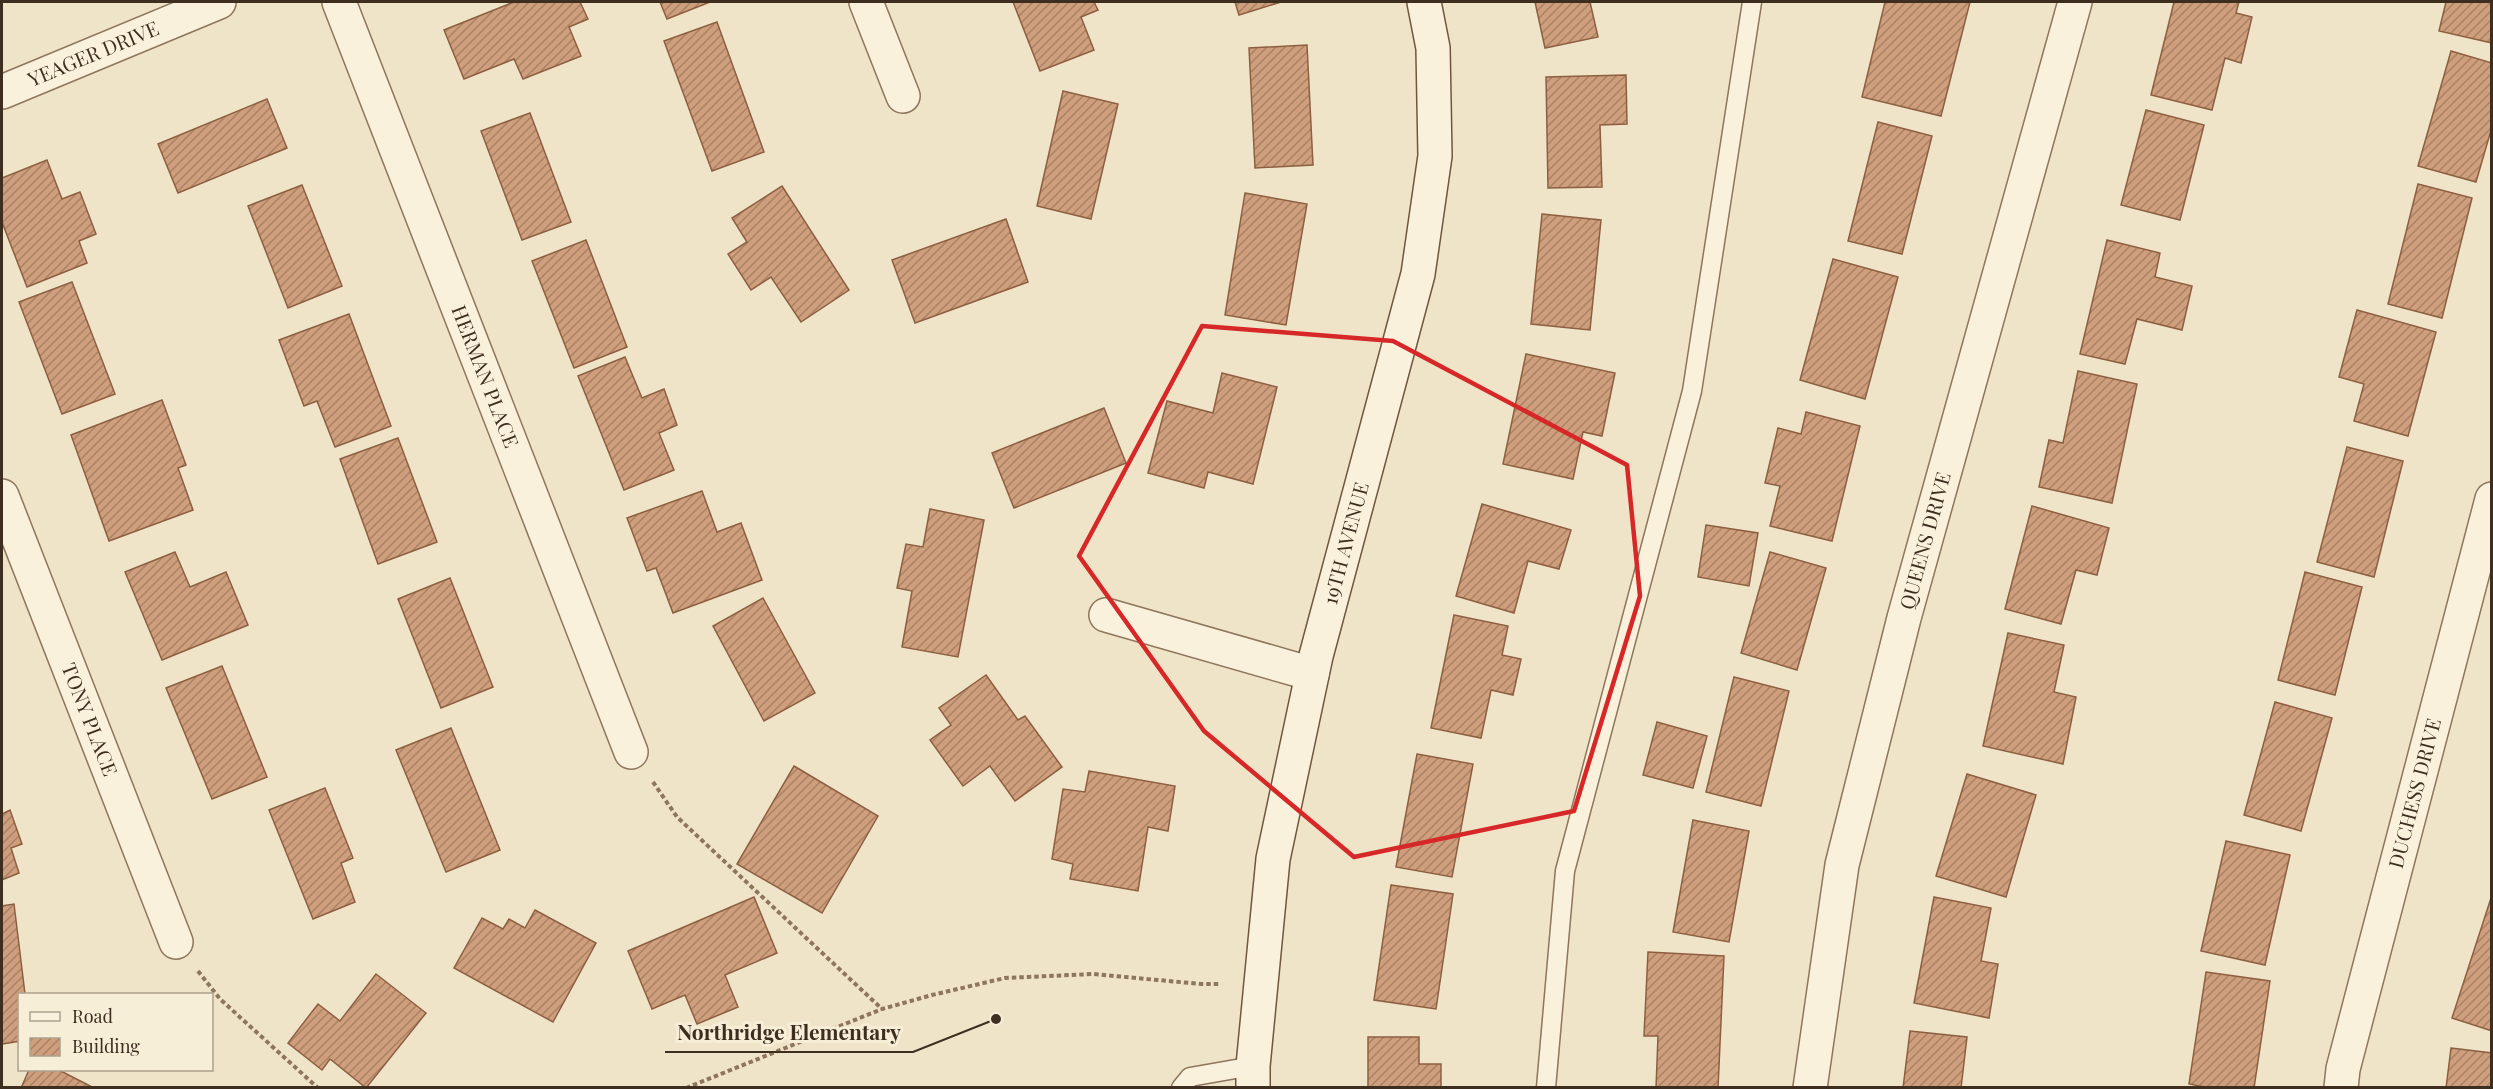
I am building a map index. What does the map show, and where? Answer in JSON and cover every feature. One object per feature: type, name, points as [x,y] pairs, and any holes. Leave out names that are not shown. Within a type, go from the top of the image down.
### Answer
[{"type":"street","name":"YEAGER DRIVE","points":[[2,92],[219,2]]},
{"type":"street","name":"HERMAN PLACE","points":[[339,2],[631,752]]},
{"type":"street","points":[[866,2],[903,96]]},
{"type":"street","name":"19TH AVENUE","points":[[1253,1077],[1273,860],[1312,674],[1418,274],[1435,156],[1433,48],[1424,2]]},
{"type":"street","name":"QUEENS DRIVE","points":[[1810,1088],[1842,866],[1904,618],[2074,2]]},
{"type":"street","name":"TONY PLACE","points":[[2,496],[176,942]]},
{"type":"street","name":"DUCHESS DRIVE","points":[[2341,1088],[2343,1069],[2492,499]]},
{"type":"street","points":[[1106,615],[1312,674]]},
{"type":"lane","points":[[1546,1088],[1565,871],[1692,391],[1752,2]]},
{"type":"lane","points":[[1181,1088],[1190,1077],[1253,1077]]},
{"type":"path","points":[[631,752],[677,817],[882,1009]]},
{"type":"path","points":[[176,942],[220,999],[318,1088]]},
{"type":"path","points":[[686,1088],[882,1009],[1005,978],[1093,974],[1202,984],[1261,983]]},
{"type":"highlighted area","points":[[1202,326],[1393,341],[1627,465],[1640,596],[1574,811],[1354,857],[1204,731],[1079,556]]},
{"type":"building","points":[[514,2],[580,2],[588,19],[569,27],[581,56],[523,79],[514,59],[464,79],[444,30]]},
{"type":"building","points":[[660,2],[710,2],[667,19]]},
{"type":"building","points":[[1013,2],[1094,2],[1098,10],[1081,17],[1094,50],[1040,71]]},
{"type":"building","points":[[1235,2],[1281,2],[1239,15]]},
{"type":"building","points":[[1535,2],[1590,2],[1598,37],[1545,48]]},
{"type":"building","points":[[1885,2],[1970,2],[1941,116],[1862,97]]},
{"type":"building","points":[[2174,2],[2239,2],[2236,13],[2252,17],[2241,63],[2225,58],[2212,110],[2151,95]]},
{"type":"building","points":[[2446,2],[2492,2],[2492,43],[2439,31]]},
{"type":"building","points":[[717,22],[764,152],[712,171],[664,41]]},
{"type":"building","points":[[1307,45],[1313,165],[1255,168],[1249,48]]},
{"type":"building","points":[[2451,51],[2492,63],[2492,127],[2476,182],[2418,166]]},
{"type":"building","points":[[1626,75],[1627,124],[1600,125],[1602,187],[1548,188],[1546,77]]},
{"type":"building","points":[[1063,91],[1118,104],[1091,219],[1037,206]]},
{"type":"building","points":[[267,99],[287,148],[178,193],[158,144]]},
{"type":"building","points":[[2146,110],[2204,125],[2180,220],[2121,205]]},
{"type":"building","points":[[530,113],[571,222],[522,240],[481,131]]},
{"type":"building","points":[[1878,122],[1932,136],[1902,254],[1848,241]]},
{"type":"building","points":[[47,160],[62,199],[80,192],[96,234],[79,241],[87,263],[27,287],[2,222],[2,178]]},
{"type":"building","points":[[2418,184],[2472,198],[2442,318],[2388,304]]},
{"type":"building","points":[[302,185],[342,286],[288,308],[248,206]]},
{"type":"building","points":[[782,186],[849,290],[801,322],[771,277],[751,290],[728,254],[747,242],[732,218]]},
{"type":"building","points":[[1245,193],[1307,204],[1286,325],[1225,315]]},
{"type":"building","points":[[1542,214],[1601,220],[1590,330],[1531,324]]},
{"type":"building","points":[[1006,219],[1028,282],[915,323],[892,260]]},
{"type":"building","points":[[586,240],[627,347],[574,368],[532,261]]},
{"type":"building","points":[[2107,240],[2160,253],[2155,277],[2192,286],[2182,330],[2137,319],[2125,364],[2080,354]]},
{"type":"building","points":[[1833,259],[1898,277],[1865,399],[1800,380]]},
{"type":"building","points":[[72,282],[115,394],[62,414],[19,302]]},
{"type":"building","points":[[2357,310],[2436,332],[2408,436],[2354,421],[2364,384],[2339,377]]},
{"type":"building","points":[[349,314],[391,426],[335,447],[317,401],[304,406],[279,340]]},
{"type":"building","points":[[1526,354],[1615,373],[1602,436],[1583,432],[1573,479],[1503,464]]},
{"type":"building","points":[[625,357],[642,398],[664,389],[677,425],[659,433],[674,470],[624,490],[578,376]]},
{"type":"building","points":[[2078,371],[2137,384],[2112,503],[2039,487],[2049,440],[2063,443]]},
{"type":"building","points":[[1222,373],[1277,387],[1253,484],[1208,472],[1204,488],[1148,473],[1167,401],[1213,413]]},
{"type":"building","points":[[162,400],[186,465],[178,468],[193,510],[109,541],[71,435]]},
{"type":"building","points":[[1104,408],[1126,463],[1014,508],[992,453]]},
{"type":"building","points":[[1806,412],[1860,426],[1832,541],[1770,526],[1780,486],[1765,483],[1778,428],[1801,434]]},
{"type":"building","points":[[398,438],[437,542],[378,564],[340,459]]},
{"type":"building","points":[[2347,447],[2403,461],[2374,577],[2317,562]]},
{"type":"building","points":[[702,491],[717,532],[741,523],[762,580],[673,613],[656,568],[647,571],[627,518]]},
{"type":"building","points":[[1482,504],[1571,530],[1559,569],[1528,561],[1514,613],[1456,596]]},
{"type":"building","points":[[2032,506],[2109,528],[2097,575],[2076,570],[2061,624],[2005,609]]},
{"type":"building","points":[[930,509],[984,520],[958,657],[902,647],[912,591],[897,588],[906,544],[923,547]]},
{"type":"building","points":[[1706,525],[1758,533],[1749,586],[1698,577]]},
{"type":"building","points":[[175,552],[190,587],[226,572],[248,625],[162,660],[125,572]]},
{"type":"building","points":[[1770,552],[1826,568],[1797,670],[1741,653]]},
{"type":"building","points":[[2305,572],[2362,587],[2335,695],[2278,680]]},
{"type":"building","points":[[450,578],[493,687],[441,708],[398,599]]},
{"type":"building","points":[[763,598],[815,693],[764,721],[713,626]]},
{"type":"building","points":[[1454,615],[1508,626],[1502,655],[1521,659],[1513,695],[1491,690],[1481,738],[1431,728]]},
{"type":"building","points":[[2008,633],[2064,645],[2054,692],[2076,697],[2063,764],[1983,746]]},
{"type":"building","points":[[222,666],[267,777],[212,799],[166,688]]},
{"type":"building","points":[[986,675],[1018,720],[1025,716],[1062,767],[1015,801],[990,766],[963,786],[930,740],[951,725],[939,708]]},
{"type":"building","points":[[1734,677],[1789,691],[1761,806],[1706,792]]},
{"type":"building","points":[[2275,702],[2332,718],[2301,831],[2244,815]]},
{"type":"building","points":[[1657,722],[1707,736],[1693,788],[1643,775]]},
{"type":"building","points":[[451,728],[500,850],[446,872],[396,750]]},
{"type":"building","points":[[1417,754],[1473,764],[1452,877],[1396,867]]},
{"type":"building","points":[[794,766],[878,816],[822,913],[737,864]]},
{"type":"building","points":[[1089,771],[1175,786],[1168,831],[1148,827],[1138,891],[1070,879],[1073,864],[1052,859],[1063,789],[1085,792]]},
{"type":"building","points":[[1967,774],[2036,795],[2006,897],[1936,876]]},
{"type":"building","points":[[325,788],[353,858],[341,863],[355,902],[313,919],[269,810]]},
{"type":"building","points":[[10,810],[22,844],[11,848],[19,873],[2,880],[2,814]]},
{"type":"building","points":[[1693,820],[1749,831],[1729,942],[1673,932]]},
{"type":"building","points":[[2226,841],[2290,855],[2265,965],[2201,951]]},
{"type":"building","points":[[1391,885],[1453,894],[1436,1009],[1374,1000]]},
{"type":"building","points":[[754,897],[777,953],[725,975],[738,1007],[697,1024],[685,995],[652,1009],[628,951]]},
{"type":"building","points":[[1934,897],[1991,908],[1981,961],[1998,964],[1989,1018],[1914,1003]]},
{"type":"building","points":[[2492,898],[2492,1031],[2452,1018]]},
{"type":"building","points":[[14,904],[25,993],[18,993],[18,1041],[2,1044],[2,906]]},
{"type":"building","points":[[535,910],[596,943],[553,1022],[454,968],[482,918],[503,929],[509,919],[525,928]]},
{"type":"building","points":[[1648,952],[1724,956],[1718,1088],[1656,1088],[1658,1036],[1644,1036]]},
{"type":"building","points":[[2206,972],[2270,981],[2254,1088],[2210,1088],[2189,1084]]},
{"type":"building","points":[[376,974],[426,1013],[366,1088],[330,1059],[322,1070],[288,1043],[318,1004],[340,1021]]},
{"type":"building","points":[[1910,1031],[1967,1037],[1961,1088],[1903,1088]]},
{"type":"building","points":[[1368,1037],[1419,1037],[1419,1064],[1441,1064],[1441,1088],[1368,1088]]},
{"type":"building","points":[[2451,1048],[2492,1053],[2492,1088],[2446,1088]]},
{"type":"building","points":[[29,1071],[61,1071],[94,1088],[21,1088]]},
{"type":"place","name":"Northridge Elementary","points":[[996,1019]]}]
